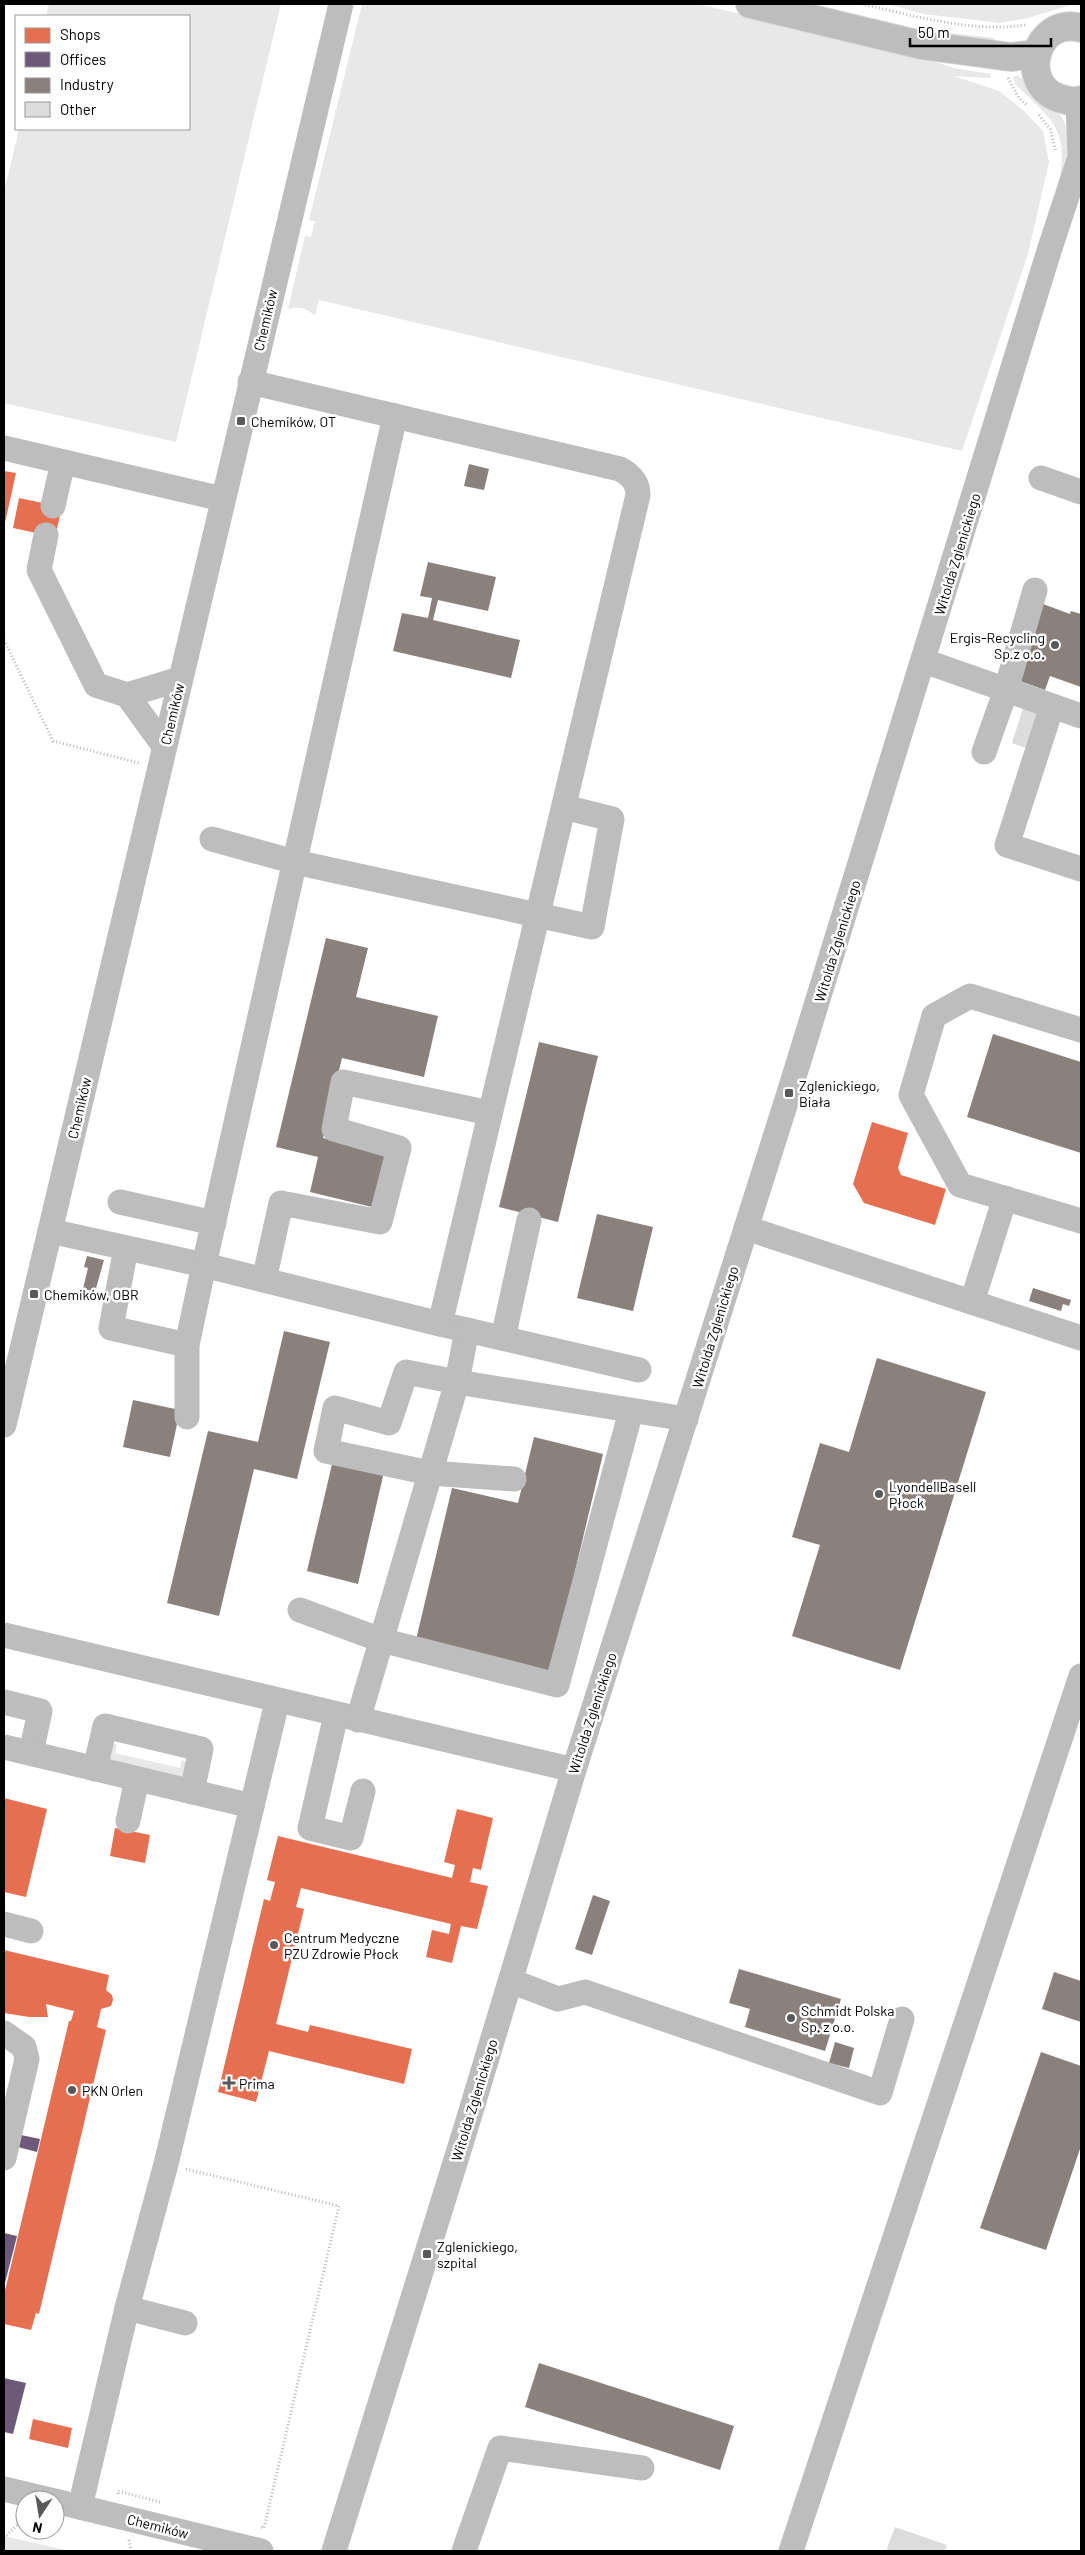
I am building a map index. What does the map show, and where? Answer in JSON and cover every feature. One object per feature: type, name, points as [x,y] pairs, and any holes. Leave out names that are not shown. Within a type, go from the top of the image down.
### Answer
[{"type":"main road","points":[[750,4],[921,45],[1011,57],[1036,54]]},
{"type":"main road","points":[[1079,100],[1057,98],[1041,85],[1034,65],[1040,44],[1056,30],[1066,27],[1081,28]]},
{"type":"street","name":"Chemików","points":[[4,1425],[222,499],[341,4]]},
{"type":"street","name":"Witolda Zglenickiego","points":[[334,2551],[511,1981],[574,1770],[924,661],[1049,251],[1080,158],[1079,100]]},
{"type":"street","points":[[250,382],[620,469],[629,474],[638,487],[638,495],[440,1324]]},
{"type":"street","points":[[186,1417],[187,1346],[395,416]]},
{"type":"street","points":[[4,448],[222,499]]},
{"type":"street","points":[[53,506],[62,462]]},
{"type":"street","points":[[1042,478],[1081,492]]},
{"type":"street","points":[[46,535],[39,570],[96,685],[127,695],[180,680]]},
{"type":"street","points":[[984,752],[1006,690],[1035,590]]},
{"type":"street","points":[[924,661],[1081,716]]},
{"type":"street","points":[[127,695],[164,746]]},
{"type":"street","points":[[1052,706],[1007,845],[1081,869]]},
{"type":"street","points":[[212,839],[295,862],[538,913],[592,927],[612,819],[564,806]]},
{"type":"street","points":[[1081,1030],[970,996],[934,1016],[911,1095],[960,1185],[1081,1221]]},
{"type":"street","points":[[264,1280],[281,1203],[380,1222],[399,1148],[334,1129],[343,1082],[490,1113]]},
{"type":"street","points":[[972,1302],[1005,1198]]},
{"type":"street","points":[[120,1202],[214,1223]]},
{"type":"street","points":[[503,1338],[529,1220]]},
{"type":"street","points":[[746,1228],[1081,1338]]},
{"type":"street","points":[[50,1231],[204,1265],[440,1324],[639,1370]]},
{"type":"street","points":[[126,1248],[110,1328],[187,1346]]},
{"type":"street","points":[[363,1791],[351,1838],[310,1828],[347,1718],[381,1640],[457,1382],[467,1330]]},
{"type":"street","points":[[514,1480],[430,1473],[326,1451],[336,1408],[389,1423],[406,1372],[686,1419]]},
{"type":"street","points":[[300,1610],[381,1640],[557,1685],[632,1411]]},
{"type":"street","points":[[4,1635],[278,1702],[574,1770]]},
{"type":"street","points":[[791,2551],[1081,1676]]},
{"type":"street","points":[[4,1702],[40,1711],[31,1754]]},
{"type":"street","points":[[80,2507],[127,2308],[166,2164],[278,1702]]},
{"type":"street","points":[[95,1769],[105,1726],[114,1728],[202,1749],[192,1792]]},
{"type":"street","points":[[4,1747],[252,1806]]},
{"type":"street","points":[[128,1821],[137,1779]]},
{"type":"street","points":[[4,1924],[31,1931]]},
{"type":"street","points":[[511,1981],[558,1999],[585,1992],[880,2093],[902,2019]]},
{"type":"street","points":[[4,2033],[24,2047],[27,2059],[4,2158]]},
{"type":"street","points":[[127,2308],[186,2323]]},
{"type":"street","points":[[464,2551],[500,2448],[642,2468]]},
{"type":"street","name":"Chemików","points":[[65,2503],[261,2551]]},
{"type":"path","points":[[862,4],[921,18],[1003,28],[1032,24]]},
{"type":"path","points":[[1019,98],[1031,108]]},
{"type":"path","points":[[1038,113],[1044,118],[1050,129],[1056,157]]},
{"type":"path","points":[[4,640],[53,740],[147,765]]},
{"type":"path","points":[[166,2164],[339,2206],[264,2528],[255,2526]]},
{"type":"path","points":[[137,2538],[128,2536],[118,2492],[164,2503]]},
{"type":"path","points":[[4,2538],[15,2526]]},
{"type":"shaded area","points":[[49,4],[281,4],[176,442],[4,403],[4,192],[19,130],[190,130],[190,15],[46,15]]},
{"type":"shaded area","points":[[362,4],[698,4],[912,54],[954,68],[991,74],[990,78],[954,76],[999,91],[1023,110],[1043,131],[1049,162],[1028,254],[962,451],[319,300],[315,315],[302,308],[288,309],[305,236],[311,237],[315,221],[309,220]]},
{"type":"shaded area","points":[[798,4],[812,4],[917,29],[995,38],[994,41],[916,31]]},
{"type":"shaded area","points":[[887,4],[1074,4],[1028,18],[1000,23],[924,14]]},
{"type":"shaded area","points":[[1017,76],[1043,94],[1061,116],[1066,127],[1068,143],[1065,169],[1045,228],[1061,171],[1061,143],[1048,117],[1015,84],[1013,77]]},
{"type":"shaded area","points":[[112,1744],[117,1744],[115,1753],[180,1768],[182,1760],[188,1763],[183,1777],[107,1760]]},
{"type":"shaded area","points":[[4,2536],[70,2551],[4,2551]]},
{"type":"building: Shops","points":[[4,471],[16,473],[5,523],[4,523]]},
{"type":"building: Shops","points":[[19,498],[62,507],[55,537],[13,528]]},
{"type":"building: Shops","points":[[872,1122],[908,1133],[898,1168],[901,1175],[946,1189],[935,1225],[864,1203],[853,1184]]},
{"type":"building: Shops","points":[[4,1798],[47,1809],[26,1897],[4,1892]]},
{"type":"building: Shops","name":"Centrum Medyczne PZU Zdrowie Płock","points":[[457,1809],[493,1818],[481,1870],[473,1868],[470,1882],[488,1886],[477,1929],[461,1926],[452,1963],[426,1957],[432,1930],[449,1934],[451,1924],[301,1888],[296,1907],[304,1909],[276,2024],[308,2032],[310,2025],[412,2049],[404,2084],[269,2051],[256,2102],[218,2092],[264,1899],[270,1901],[275,1882],[267,1880],[278,1836],[452,1878],[455,1865],[444,1862]]},
{"type":"building: Shops","points":[[115,1828],[150,1835],[145,1863],[110,1856]]},
{"type":"building: Shops","name":"PKN Orlen","points":[[4,1950],[109,1975],[106,1990],[112,1995],[113,2000],[111,2006],[101,2009],[97,2027],[106,2030],[39,2314],[36,2313],[31,2330],[4,2324],[4,2295],[69,2021],[71,2021],[74,2011],[46,2004],[48,2017],[29,2017],[4,2013]]},
{"type":"building: Shops","points":[[33,2419],[72,2428],[68,2448],[29,2439]]},
{"type":"building: Offices","points":[[21,2135],[40,2139],[37,2152],[18,2147]]},
{"type":"building: Offices","points":[[4,2233],[17,2236],[4,2287]]},
{"type":"building: Offices","points":[[4,2378],[26,2383],[13,2434],[4,2432]]},
{"type":"building: Industry","points":[[469,464],[489,469],[484,490],[464,486]]},
{"type":"building: Industry","points":[[428,562],[496,577],[488,611],[438,600],[433,620],[520,640],[511,678],[393,651],[402,613],[428,618],[432,598],[420,596]]},
{"type":"building: Industry","name":"Ergis-Recycling Sp.z o.o.","points":[[1043,604],[1070,614],[1071,611],[1081,614],[1081,687],[1050,676],[1045,690],[1017,680]]},
{"type":"building: Industry","points":[[326,938],[368,948],[356,997],[438,1016],[424,1077],[342,1058],[323,1138],[389,1155],[376,1208],[310,1192],[318,1157],[276,1147]]},
{"type":"building: Industry","points":[[993,1034],[1081,1062],[1081,1153],[967,1117]]},
{"type":"building: Industry","points":[[539,1042],[598,1056],[558,1222],[499,1207]]},
{"type":"building: Industry","points":[[597,1214],[653,1227],[633,1311],[577,1298]]},
{"type":"building: Industry","points":[[87,1256],[104,1260],[95,1292],[83,1289],[88,1268],[84,1267]]},
{"type":"building: Industry","points":[[1033,1288],[1071,1300],[1069,1306],[1063,1304],[1061,1311],[1029,1301]]},
{"type":"building: Industry","points":[[284,1331],[330,1342],[297,1479],[254,1469],[219,1616],[167,1603],[208,1431],[258,1442]]},
{"type":"building: Industry","name":"LyondellBasell Płock","points":[[877,1358],[986,1392],[900,1670],[792,1636],[820,1545],[792,1537],[820,1443],[849,1452]]},
{"type":"building: Industry","points":[[133,1400],[180,1410],[170,1457],[123,1447]]},
{"type":"building: Industry","points":[[534,1437],[603,1454],[550,1676],[415,1644],[452,1488],[518,1503]]},
{"type":"building: Industry","points":[[333,1460],[384,1472],[358,1584],[307,1571]]},
{"type":"building: Industry","points":[[593,1895],[610,1901],[592,1955],[575,1949]]},
{"type":"building: Industry","name":"Schmidt Polska Sp. z o.o.","points":[[739,1969],[841,1999],[825,2051],[745,2027],[750,2009],[729,2003]]},
{"type":"building: Industry","points":[[1054,1972],[1081,1981],[1081,2022],[1042,2009]]},
{"type":"building: Industry","points":[[835,2042],[854,2048],[849,2068],[829,2063]]},
{"type":"building: Industry","points":[[1041,2052],[1081,2066],[1081,2146],[1046,2250],[980,2228]]},
{"type":"building: Industry","points":[[539,2363],[734,2426],[720,2470],[525,2407]]},
{"type":"building: Other","points":[[1023,708],[1037,712],[1026,748],[1012,743]]},
{"type":"building: Other","points":[[895,2527],[947,2545],[945,2551],[886,2551]]},
{"type":"place","name":"Chemików, OT","points":[[241,421]]},
{"type":"place","name":"Ergis-Recycling Sp.z o.o.","points":[[1055,645]]},
{"type":"place","name":"Zglenickiego, Biała","points":[[789,1093]]},
{"type":"place","name":"Chemików, OBR","points":[[34,1294]]},
{"type":"place","name":"LyondellBasell Płock","points":[[879,1494]]},
{"type":"place","name":"Centrum Medyczne PZU Zdrowie Płock","points":[[274,1945]]},
{"type":"place","name":"Schmidt Polska Sp. z o.o.","points":[[791,2018]]},
{"type":"place","name":"Prima","points":[[229,2083]]},
{"type":"place","name":"PKN Orlen","points":[[72,2090]]},
{"type":"place","name":"Zglenickiego, szpital","points":[[427,2254]]}]
